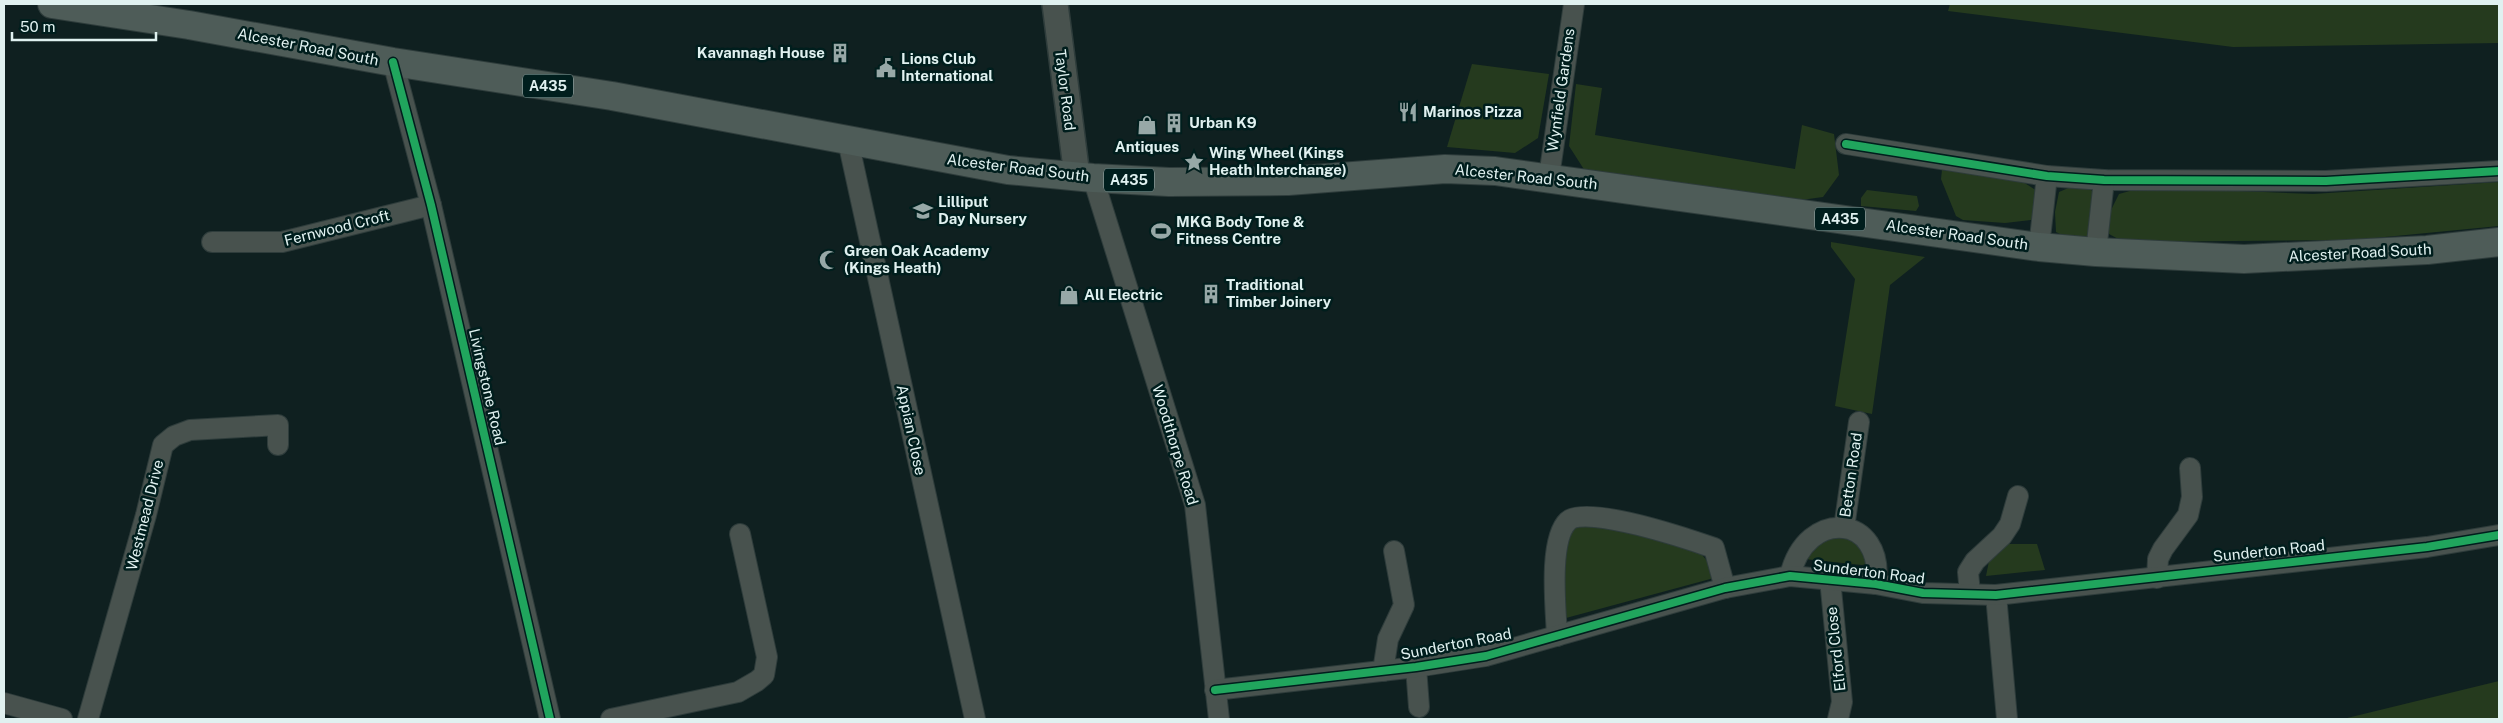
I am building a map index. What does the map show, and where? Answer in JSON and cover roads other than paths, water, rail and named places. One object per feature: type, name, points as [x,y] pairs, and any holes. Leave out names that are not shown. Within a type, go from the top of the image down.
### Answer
[{"type":"highway","name":"Alcester Road South","points":[[52,4],[189,24],[393,62],[612,96],[1008,170],[1169,182],[1288,181],[1445,169],[1549,177],[2039,247],[2096,252],[2244,259],[2426,250],[2499,242]]},
{"type":"street","name":"Taylor Road","points":[[1055,4],[1085,177]]},
{"type":"street","name":"Wynfield Gardens","points":[[1549,177],[1574,4]]},
{"type":"street","name":"Livingstone Road","points":[[393,62],[431,205],[550,719]]},
{"type":"street","name":"Appian Close","points":[[848,141],[975,719]]},
{"type":"street","points":[[1846,144],[2047,176],[2104,180],[2326,181],[2499,171]]},
{"type":"street","points":[[2039,247],[2047,176]]},
{"type":"street","name":"Woodthorpe Road","points":[[1085,177],[1195,505],[1218,719]]},
{"type":"street","points":[[2096,252],[2104,180]]},
{"type":"street","name":"Fernwood Croft","points":[[212,242],[282,242],[431,205]]},
{"type":"street","name":"Betton Road","points":[[1844,528],[1859,422]]},
{"type":"street","name":"Westmead Drive","points":[[88,719],[146,515],[163,445],[174,436],[190,430],[278,425],[278,445]]},
{"type":"street","points":[[2157,578],[2158,559],[2163,549],[2188,515],[2192,497],[2190,468]]},
{"type":"street","points":[[1970,593],[1968,572],[1975,561],[2002,536],[2010,524],[2018,496]]},
{"type":"street","points":[[1557,636],[1553,574],[1562,528],[1568,520],[1576,516],[1606,517],[1714,548],[1724,588]]},
{"type":"street","name":"Betton Road","points":[[1790,576],[1794,560],[1804,544],[1816,534],[1829,528],[1844,528],[1852,530],[1866,540],[1873,549],[1878,571],[1876,584]]},
{"type":"street","points":[[612,719],[738,692],[764,675],[767,657],[740,534]]},
{"type":"street","name":"Sunderton Road","points":[[1215,690],[1416,667],[1486,656],[1724,588],[1790,576],[1830,578],[1924,593],[1996,595],[2427,547],[2499,536]]},
{"type":"street","name":"Sunderton Road","points":[[1383,671],[1388,639],[1404,605],[1394,551]]},
{"type":"street","name":"Elford Close","points":[[1830,578],[1842,702],[1838,719]]},
{"type":"street","points":[[1996,595],[2007,719]]},
{"type":"street","name":"Sunderton Road","points":[[1416,667],[1419,707]]},
{"type":"street","points":[[4,704],[62,719]]},
{"type":"place","name":"Kavannagh House","points":[[840,53]]},
{"type":"place","name":"Lions Club International","points":[[886,68]]},
{"type":"place","name":"Marinos Pizza","points":[[1408,112]]},
{"type":"place","name":"Urban K9","points":[[1174,123]]},
{"type":"place","name":"Antiques","points":[[1147,125]]},
{"type":"place","name":"Wing Wheel (Kings Heath Interchange)","points":[[1194,162]]},
{"type":"place","name":"Lilliput Day Nursery","points":[[923,211]]},
{"type":"place","name":"MKG Body Tone & Fitness Centre","points":[[1161,231]]},
{"type":"place","name":"Green Oak Academy (Kings Heath)","points":[[829,260]]},
{"type":"place","name":"Traditional Timber Joinery","points":[[1211,294]]},
{"type":"place","name":"All Electric","points":[[1069,295]]}]
